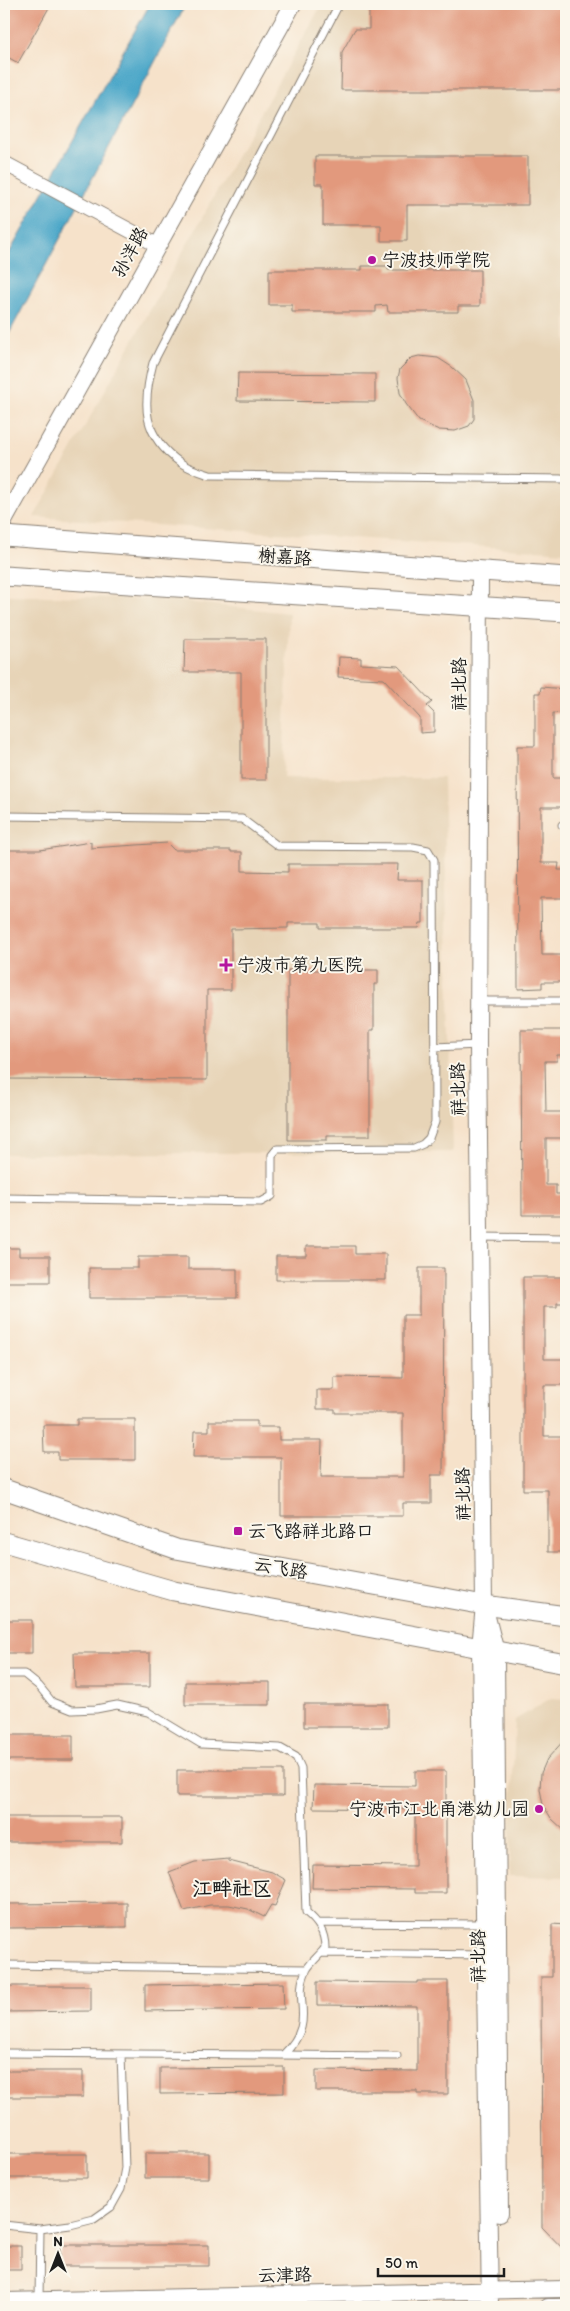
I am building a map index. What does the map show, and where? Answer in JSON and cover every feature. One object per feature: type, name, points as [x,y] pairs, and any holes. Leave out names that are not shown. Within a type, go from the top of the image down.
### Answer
[{"type":"main road","name":"榭嘉路","points":[[4,536],[566,577]]},
{"type":"main road","name":"榭嘉路","points":[[4,576],[566,612]]},
{"type":"main road","name":"云飞路","points":[[4,1489],[176,1549],[484,1606],[566,1616]]},
{"type":"main road","points":[[4,1542],[174,1591],[566,1664]]},
{"type":"street","name":"孙洋路","points":[[4,521],[293,4]]},
{"type":"street","points":[[4,162],[36,182],[157,245]]},
{"type":"street","name":"祥北路","points":[[480,572],[478,1045],[484,1606],[488,1650],[495,2290],[490,2307]]},
{"type":"street","name":"祥北路","points":[[488,1650],[484,1924],[495,2290],[501,2307]]},
{"type":"street","name":"云津路","points":[[4,2301],[566,2289]]},
{"type":"street","points":[[548,2307],[566,2307]]},
{"type":"lane","points":[[340,4],[153,363],[145,406],[151,428],[163,446],[182,464],[210,475],[566,479]]},
{"type":"lane","points":[[4,816],[242,819],[278,846],[414,847],[428,850],[434,860],[436,1047],[435,1122],[429,1138],[424,1144],[414,1148],[278,1149],[272,1155],[272,1196],[261,1202],[4,1198]]},
{"type":"lane","points":[[478,1001],[566,1001]]},
{"type":"lane","points":[[436,1047],[478,1045]]},
{"type":"lane","points":[[480,1237],[566,1238]]},
{"type":"lane","points":[[4,1674],[24,1674],[39,1686],[52,1702],[72,1710],[96,1709],[117,1705],[148,1712],[201,1744],[280,1748],[296,1756],[301,1768],[306,1912],[317,1923],[325,1937],[325,1948],[307,1969],[302,1988],[304,2022],[296,2043],[283,2055]]},
{"type":"lane","points":[[317,1923],[484,1924]]},
{"type":"lane","points":[[321,1953],[485,1955]]},
{"type":"lane","points":[[4,1965],[307,1969]]},
{"type":"lane","points":[[4,2053],[397,2056]]},
{"type":"lane","points":[[4,2225],[40,2229],[70,2225],[94,2219],[111,2207],[121,2190],[125,2168],[121,2055]]},
{"type":"lane","points":[[40,2229],[40,2300]]},
{"type":"shaded area","name":"宁波技师学院","points":[[322,4],[566,4],[566,552],[34,517]]},
{"type":"shaded area","name":"宁波市第九医院","points":[[5,595],[156,599],[289,613],[283,778],[443,778],[453,1152],[4,1154]]},
{"type":"shaded area","name":"宁波市江北甬港幼儿园","points":[[551,1698],[566,1699],[566,1877],[509,1876],[515,1720]]},
{"type":"water","points":[[150,4],[186,4],[4,343],[4,262]]},
{"type":"building","points":[[4,4],[51,4],[18,63],[4,55]]},
{"type":"building","points":[[387,4],[566,4],[566,90],[341,90],[342,52],[355,29],[369,29],[369,9],[387,9]]},
{"type":"building","points":[[315,156],[528,156],[528,205],[407,205],[407,241],[381,241],[381,225],[323,225],[323,184],[315,184]]},
{"type":"building","points":[[362,266],[388,266],[388,270],[480,270],[480,306],[458,306],[458,312],[388,312],[387,305],[376,306],[376,312],[292,312],[292,305],[269,305],[269,270],[362,270]]},
{"type":"building","points":[[419,356],[438,358],[452,367],[466,380],[474,400],[474,419],[469,426],[455,431],[439,430],[419,421],[406,404],[400,393],[398,378],[400,369],[411,358]]},
{"type":"building","points":[[238,373],[375,374],[375,402],[237,401]]},
{"type":"building","points":[[185,639],[266,639],[266,780],[241,780],[241,672],[184,672]]},
{"type":"building","points":[[339,657],[361,658],[361,664],[398,666],[432,702],[427,706],[434,713],[434,732],[420,733],[420,718],[384,679],[338,677]]},
{"type":"building","points":[[541,687],[566,689],[566,714],[553,713],[553,778],[566,778],[566,807],[541,807],[541,863],[559,863],[558,870],[566,870],[566,898],[541,898],[542,955],[566,955],[566,982],[542,982],[542,988],[518,989],[517,746],[535,746],[535,693],[540,693]]},
{"type":"building","points":[[91,842],[91,848],[167,843],[174,850],[231,850],[231,852],[242,852],[242,871],[288,872],[288,864],[398,864],[397,880],[423,880],[423,923],[420,923],[419,928],[320,928],[320,923],[288,923],[288,928],[231,929],[231,990],[207,990],[207,1080],[4,1079],[4,850],[40,850]]},
{"type":"building","points":[[288,970],[378,970],[378,984],[374,984],[374,1030],[370,1030],[370,1136],[327,1136],[327,1140],[288,1140]]},
{"type":"building","points":[[521,1030],[566,1030],[566,1055],[557,1055],[557,1061],[545,1061],[546,1112],[566,1112],[566,1138],[546,1138],[546,1185],[556,1185],[556,1194],[566,1194],[566,1215],[522,1215]]},
{"type":"building","points":[[306,1246],[355,1246],[355,1254],[386,1254],[386,1280],[276,1280],[276,1256],[306,1256]]},
{"type":"building","points":[[4,1248],[19,1248],[19,1256],[50,1256],[50,1282],[4,1282]]},
{"type":"building","points":[[138,1257],[188,1257],[188,1269],[237,1269],[237,1298],[89,1298],[89,1268],[138,1268]]},
{"type":"building","points":[[419,1268],[444,1268],[443,1475],[431,1475],[431,1503],[403,1503],[403,1516],[281,1516],[281,1457],[193,1457],[194,1431],[209,1431],[209,1421],[257,1421],[257,1427],[279,1427],[279,1440],[322,1440],[321,1477],[403,1477],[403,1413],[335,1413],[335,1409],[317,1409],[317,1390],[334,1390],[334,1377],[403,1378],[403,1315],[419,1315]]},
{"type":"building","points":[[523,1277],[566,1277],[566,1303],[557,1303],[557,1307],[544,1307],[544,1359],[566,1359],[566,1385],[544,1385],[544,1436],[566,1436],[566,1552],[548,1552],[548,1490],[523,1490]]},
{"type":"building","points":[[77,1419],[135,1419],[135,1460],[58,1460],[58,1452],[44,1452],[43,1425],[77,1425]]},
{"type":"building","points":[[4,1620],[32,1620],[32,1653],[4,1653]]},
{"type":"building","points":[[74,1653],[150,1653],[150,1687],[75,1687]]},
{"type":"building","points":[[185,1682],[270,1682],[270,1705],[185,1705]]},
{"type":"building","points":[[304,1704],[388,1704],[388,1727],[304,1727]]},
{"type":"building","points":[[4,1735],[73,1735],[73,1760],[4,1760]]},
{"type":"building","points":[[566,1738],[566,1832],[551,1818],[543,1805],[540,1789],[541,1773],[547,1759]]},
{"type":"building","points":[[177,1770],[283,1770],[283,1796],[177,1796]]},
{"type":"building","points":[[415,1771],[446,1771],[446,1893],[415,1893],[415,1889],[312,1888],[313,1865],[415,1866],[415,1809],[313,1808],[314,1785],[415,1786]]},
{"type":"building","points":[[4,1817],[122,1817],[122,1842],[4,1842]]},
{"type":"building","points":[[229,1859],[229,1861],[272,1872],[286,1880],[275,1906],[271,1905],[264,1917],[248,1909],[229,1905],[210,1905],[184,1911],[169,1872],[195,1862]]},
{"type":"building","points":[[127,1903],[127,1927],[4,1928],[4,1904]]},
{"type":"building","points":[[552,1924],[566,1925],[566,2252],[542,2227],[541,1977],[552,1977]]},
{"type":"building","points":[[417,1981],[448,1981],[448,2094],[417,2094],[417,2091],[316,2091],[316,2070],[417,2071],[417,2006],[317,2005],[317,1982],[417,1983]]},
{"type":"building","points":[[283,1983],[284,2009],[145,2011],[145,1985]]},
{"type":"building","points":[[4,1986],[91,1986],[91,2011],[4,2012]]},
{"type":"building","points":[[284,2067],[284,2093],[160,2094],[160,2068]]},
{"type":"building","points":[[4,2071],[83,2071],[83,2097],[4,2097]]},
{"type":"building","points":[[145,2153],[209,2153],[209,2178],[145,2178]]},
{"type":"building","points":[[4,2154],[87,2154],[87,2178],[4,2178]]},
{"type":"building","points":[[60,2245],[209,2245],[209,2266],[60,2266]]},
{"type":"building","points":[[4,2246],[21,2246],[21,2270],[4,2270]]},
{"type":"place","name":"宁波技师学院","points":[[372,260]]},
{"type":"place","name":"宁波市第九医院","points":[[226,965]]},
{"type":"place","name":"云飞路祥北路口","points":[[238,1531]]},
{"type":"place","name":"宁波市江北甬港幼儿园","points":[[539,1809]]},
{"type":"district","name":"江畔社区","points":[[232,1888]]}]
